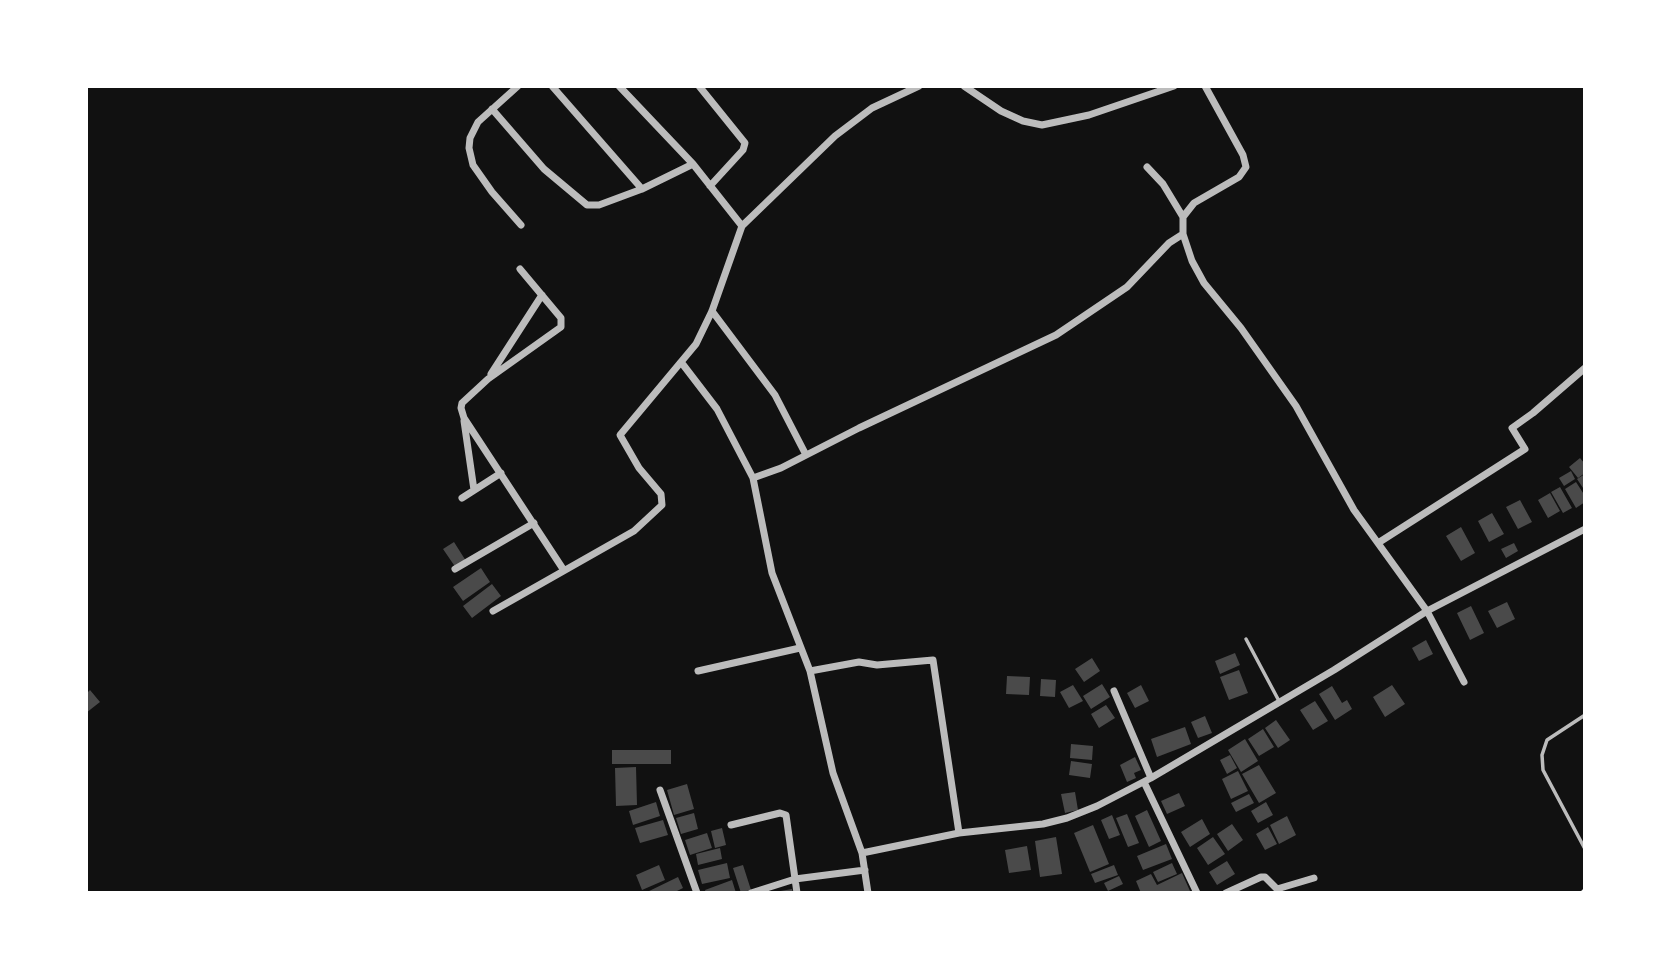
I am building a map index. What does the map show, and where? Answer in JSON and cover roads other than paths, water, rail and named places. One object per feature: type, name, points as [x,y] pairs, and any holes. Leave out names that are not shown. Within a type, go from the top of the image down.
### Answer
[{"type":"street","points":[[518,86],[478,122],[470,138],[470,148],[473,165],[521,225]]},
{"type":"street","points":[[552,86],[642,188]]},
{"type":"street","points":[[619,86],[693,164],[742,226]]},
{"type":"street","points":[[699,86],[745,143],[743,150],[710,186]]},
{"type":"street","points":[[493,611],[634,531],[662,505],[661,494],[639,468],[620,435],[696,344],[712,311],[742,226],[835,136],[872,108],[919,86]]},
{"type":"street","points":[[964,86],[1001,111],[1023,121],[1042,125],[1077,118],[1174,86]]},
{"type":"street","points":[[1184,217],[1194,203],[1239,177],[1245,166],[1243,155],[1205,86]]},
{"type":"street","points":[[492,109],[544,169],[587,205],[599,205],[693,164]]},
{"type":"street","points":[[1147,167],[1163,184],[1184,217],[1184,234],[1198,273],[1296,406],[1336,480],[1427,611],[1464,682]]},
{"type":"street","points":[[753,478],[781,468],[1056,335],[1127,287],[1169,243],[1184,234]]},
{"type":"street","points":[[474,490],[460,405],[488,379],[561,327],[561,318],[520,269]]},
{"type":"street","points":[[488,379],[542,295]]},
{"type":"street","points":[[712,311],[775,394],[806,455]]},
{"type":"street","points":[[681,362],[716,409],[753,478],[772,573],[810,671],[834,773],[862,853],[868,893]]},
{"type":"street","points":[[1378,543],[1525,449],[1512,428],[1585,368]]},
{"type":"street","points":[[464,418],[563,569]]},
{"type":"street","points":[[462,498],[501,473]]},
{"type":"street","points":[[454,569],[534,523]]},
{"type":"street","points":[[862,853],[959,834],[1043,824],[1097,806],[1147,780],[1334,670],[1427,611],[1585,528]]},
{"type":"street","points":[[698,671],[800,648]]},
{"type":"street","points":[[810,671],[859,662],[877,665],[933,660],[959,834]]},
{"type":"street","points":[[1114,691],[1147,780],[1197,893]]},
{"type":"street","points":[[660,790],[697,893]]},
{"type":"street","points":[[731,825],[780,813],[786,815],[797,893]]},
{"type":"street","points":[[751,893],[795,879],[865,870]]},
{"type":"street","points":[[1226,893],[1261,877],[1265,877],[1277,889],[1314,878]]},
{"type":"lane","points":[[1246,639],[1279,701]]},
{"type":"lane","points":[[1585,715],[1547,740],[1542,755],[1544,770],[1585,849]]}]
